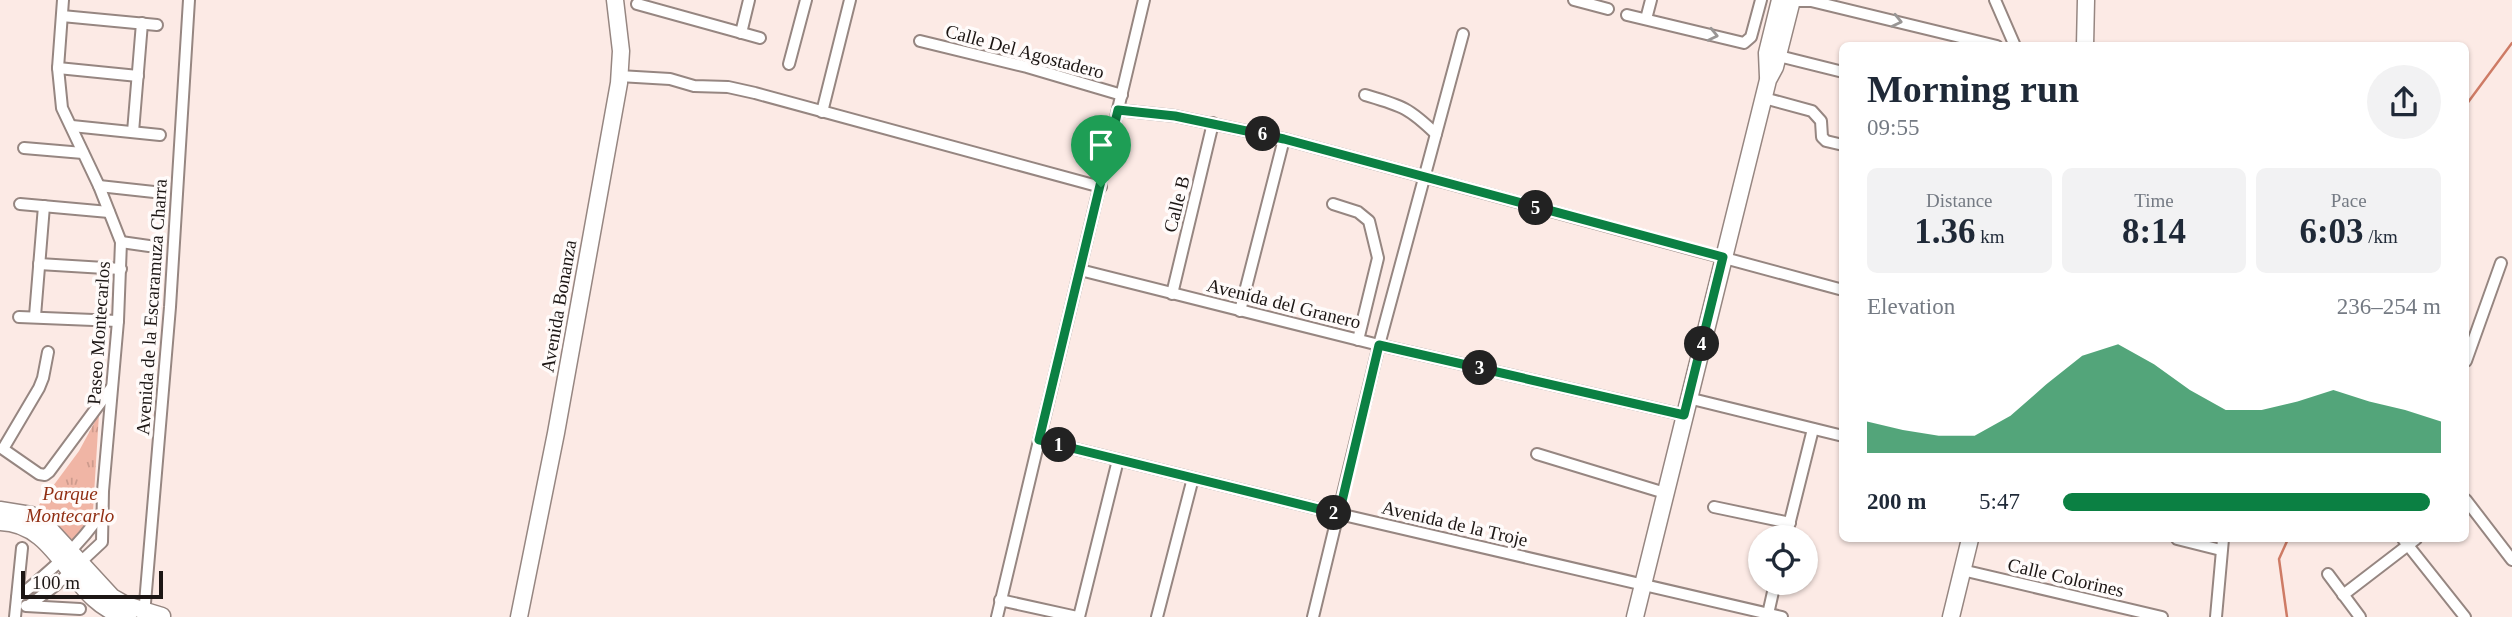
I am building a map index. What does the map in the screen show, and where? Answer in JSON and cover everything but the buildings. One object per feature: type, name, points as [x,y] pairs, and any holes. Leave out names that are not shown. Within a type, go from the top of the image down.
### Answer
[{"type":"street","name":"Paseo Montecarlos","points":[[19,607],[51,571],[102,542],[102,512],[118,321],[121,242],[99,186],[62,108],[58,68],[62,0]]},
{"type":"street","name":"Avenida de la Escaramuza Charra","points":[[148,614],[189,0]]},
{"type":"street","name":"Avenida Bonanza","points":[[519,617],[556,433],[619,76],[621,51],[615,0]]},
{"type":"street","points":[[741,33],[749,0]]},
{"type":"street","points":[[789,64],[806,0]]},
{"type":"street","points":[[822,112],[850,0]]},
{"type":"street","points":[[997,617],[1144,0]]},
{"type":"street","points":[[1574,0],[1593,2],[1608,9]]},
{"type":"street","points":[[1646,19],[1651,0]]},
{"type":"street","points":[[1628,15],[1744,43],[1774,7],[1811,0],[1982,42]]},
{"type":"street","points":[[1995,0],[2013,42]]},
{"type":"street","points":[[2085,42],[2086,0]]},
{"type":"street","points":[[637,4],[761,38]]},
{"type":"street","points":[[1635,617],[1768,80],[1779,56],[1774,7]]},
{"type":"street","points":[[62,16],[157,24]]},
{"type":"street","points":[[133,132],[142,23]]},
{"type":"street","points":[[1312,617],[1379,345],[1463,34]]},
{"type":"street","points":[[1768,80],[1766,64],[1777,38]]},
{"type":"street","name":"Calle Del Agostadero","points":[[919,41],[1122,94]]},
{"type":"street","points":[[1779,56],[1839,71]]},
{"type":"street","points":[[58,68],[138,76]]},
{"type":"street","points":[[619,76],[670,79],[694,86],[728,87],[1101,187]]},
{"type":"street","points":[[1365,95],[1413,112],[1436,134]]},
{"type":"street","points":[[1764,99],[1812,111],[1821,121],[1822,137],[1826,141],[1839,144]]},
{"type":"street","points":[[1118,110],[1175,116],[1284,139],[1839,289]]},
{"type":"street","name":"Calle B","points":[[1172,294],[1213,123]]},
{"type":"street","points":[[72,126],[160,135]]},
{"type":"street","points":[[1240,311],[1284,139]]},
{"type":"street","points":[[24,148],[83,153]]},
{"type":"street","points":[[99,186],[154,192]]},
{"type":"street","points":[[20,204],[110,212]]},
{"type":"street","points":[[1333,204],[1358,212],[1369,220],[1378,258],[1358,340]]},
{"type":"street","points":[[35,316],[44,206]]},
{"type":"street","points":[[121,242],[149,246]]},
{"type":"street","points":[[2469,353],[2501,263]]},
{"type":"street","points":[[39,264],[121,269]]},
{"type":"street","name":"Avenida del Granero","points":[[1080,270],[1358,340],[1684,415]]},
{"type":"street","points":[[19,317],[118,321]]},
{"type":"street","points":[[48,352],[39,388],[3,449],[39,474],[45,475],[49,472],[112,387]]},
{"type":"street","points":[[1688,398],[1839,435]]},
{"type":"street","points":[[1714,507],[1790,523],[1813,429]]},
{"type":"street","name":"Avenida de la Troje","points":[[1039,440],[1339,514],[1782,617]]},
{"type":"street","points":[[1537,454],[1665,493]]},
{"type":"street","points":[[1000,600],[1078,617],[1118,460]]},
{"type":"street","points":[[1157,617],[1193,478]]},
{"type":"street","points":[[2469,504],[2512,560]]},
{"type":"street","points":[[0,510],[31,515],[43,522],[70,561],[88,594],[115,614],[128,617]]},
{"type":"street","name":"Paseo Montecarlos","points":[[70,561],[102,512]]},
{"type":"street","points":[[0,522],[25,527],[37,533],[112,597],[126,605],[148,614],[172,617]]},
{"type":"street","points":[[1951,617],[1969,542]]},
{"type":"street","points":[[2199,542],[2222,545],[2216,617]]},
{"type":"street","points":[[2343,595],[2408,542]]},
{"type":"street","points":[[2410,542],[2465,617]]},
{"type":"street","points":[[22,548],[19,607],[80,609]]},
{"type":"street","name":"Calle Colorines","points":[[1962,570],[2162,617]]},
{"type":"street","points":[[2328,574],[2360,617]]},
{"type":"street","points":[[1768,614],[1772,595]]},
{"type":"green space","name":"Parque Montecarlo","points":[[99,414],[92,527],[74,543],[39,505],[79,451]]},
{"type":"waterway","points":[[2469,101],[2512,43]]},
{"type":"waterway","points":[[2287,542],[2279,559],[2287,617]]},
{"type":"route","points":[[1118,110],[1175,116],[1359,158],[1423,178],[1723,257],[1684,415],[1379,345],[1339,514],[1039,440],[1101,187],[1118,110]]}]
